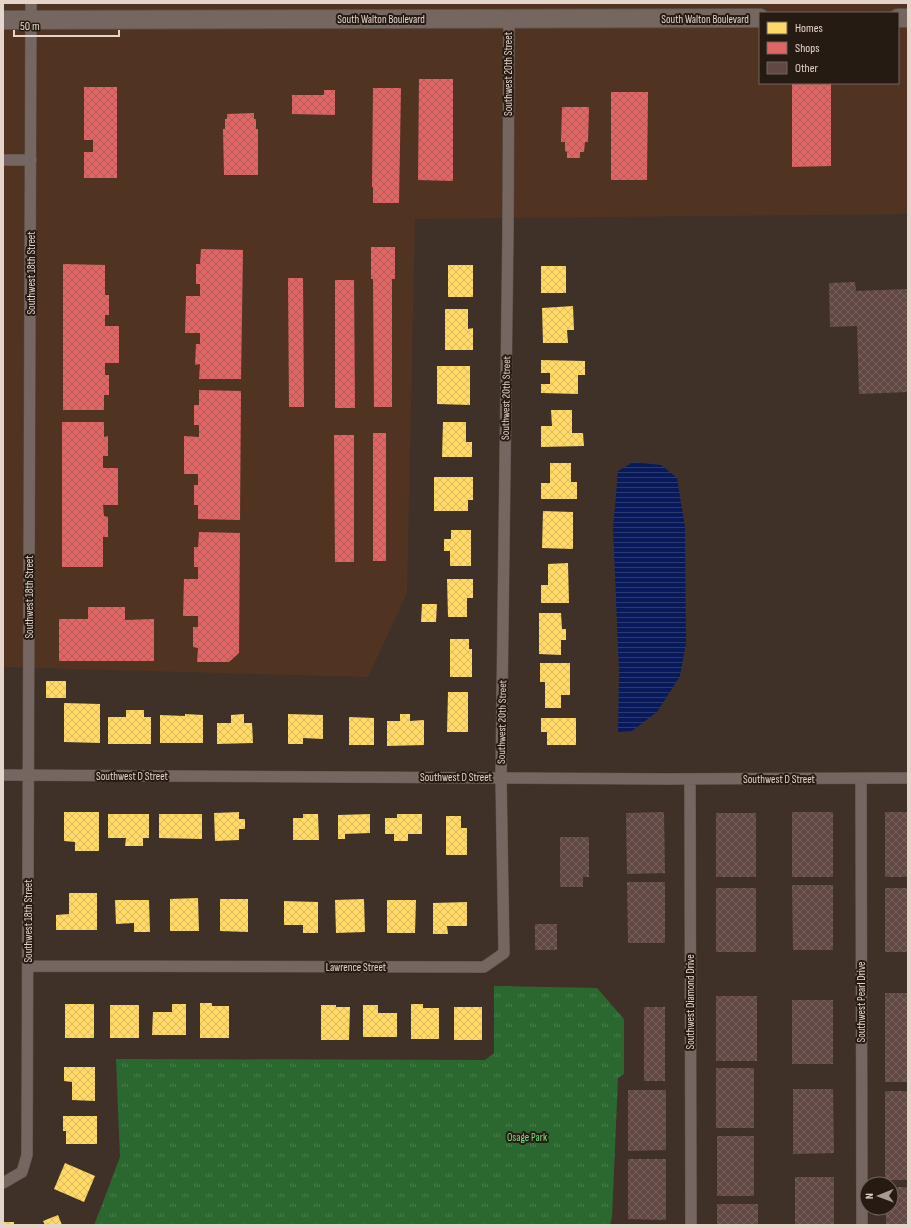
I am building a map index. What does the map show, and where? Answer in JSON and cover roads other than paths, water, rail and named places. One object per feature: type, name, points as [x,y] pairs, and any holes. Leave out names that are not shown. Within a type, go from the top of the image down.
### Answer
[{"type":"main road","name":"South Walton Boulevard","points":[[3,20],[31,12],[508,19],[759,18]]},
{"type":"street","name":"Southwest 18th Street","points":[[3,1183],[22,1172],[27,1155],[31,12]]},
{"type":"street","name":"Southwest 20th Street","points":[[501,778],[508,229],[508,19]]},
{"type":"street","points":[[3,160],[31,160]]},
{"type":"street","name":"Southwest D Street","points":[[3,775],[690,779],[908,778]]},
{"type":"street","name":"Lawrence Street","points":[[28,966],[484,967],[504,953],[501,778]]},
{"type":"street","name":"Southwest Diamond Drive","points":[[690,779],[691,1225]]},
{"type":"street","name":"Southwest Pearl Drive","points":[[861,779],[862,1225]]},
{"type":"park label","name":"Osage Park","points":[[527,1137]]}]
